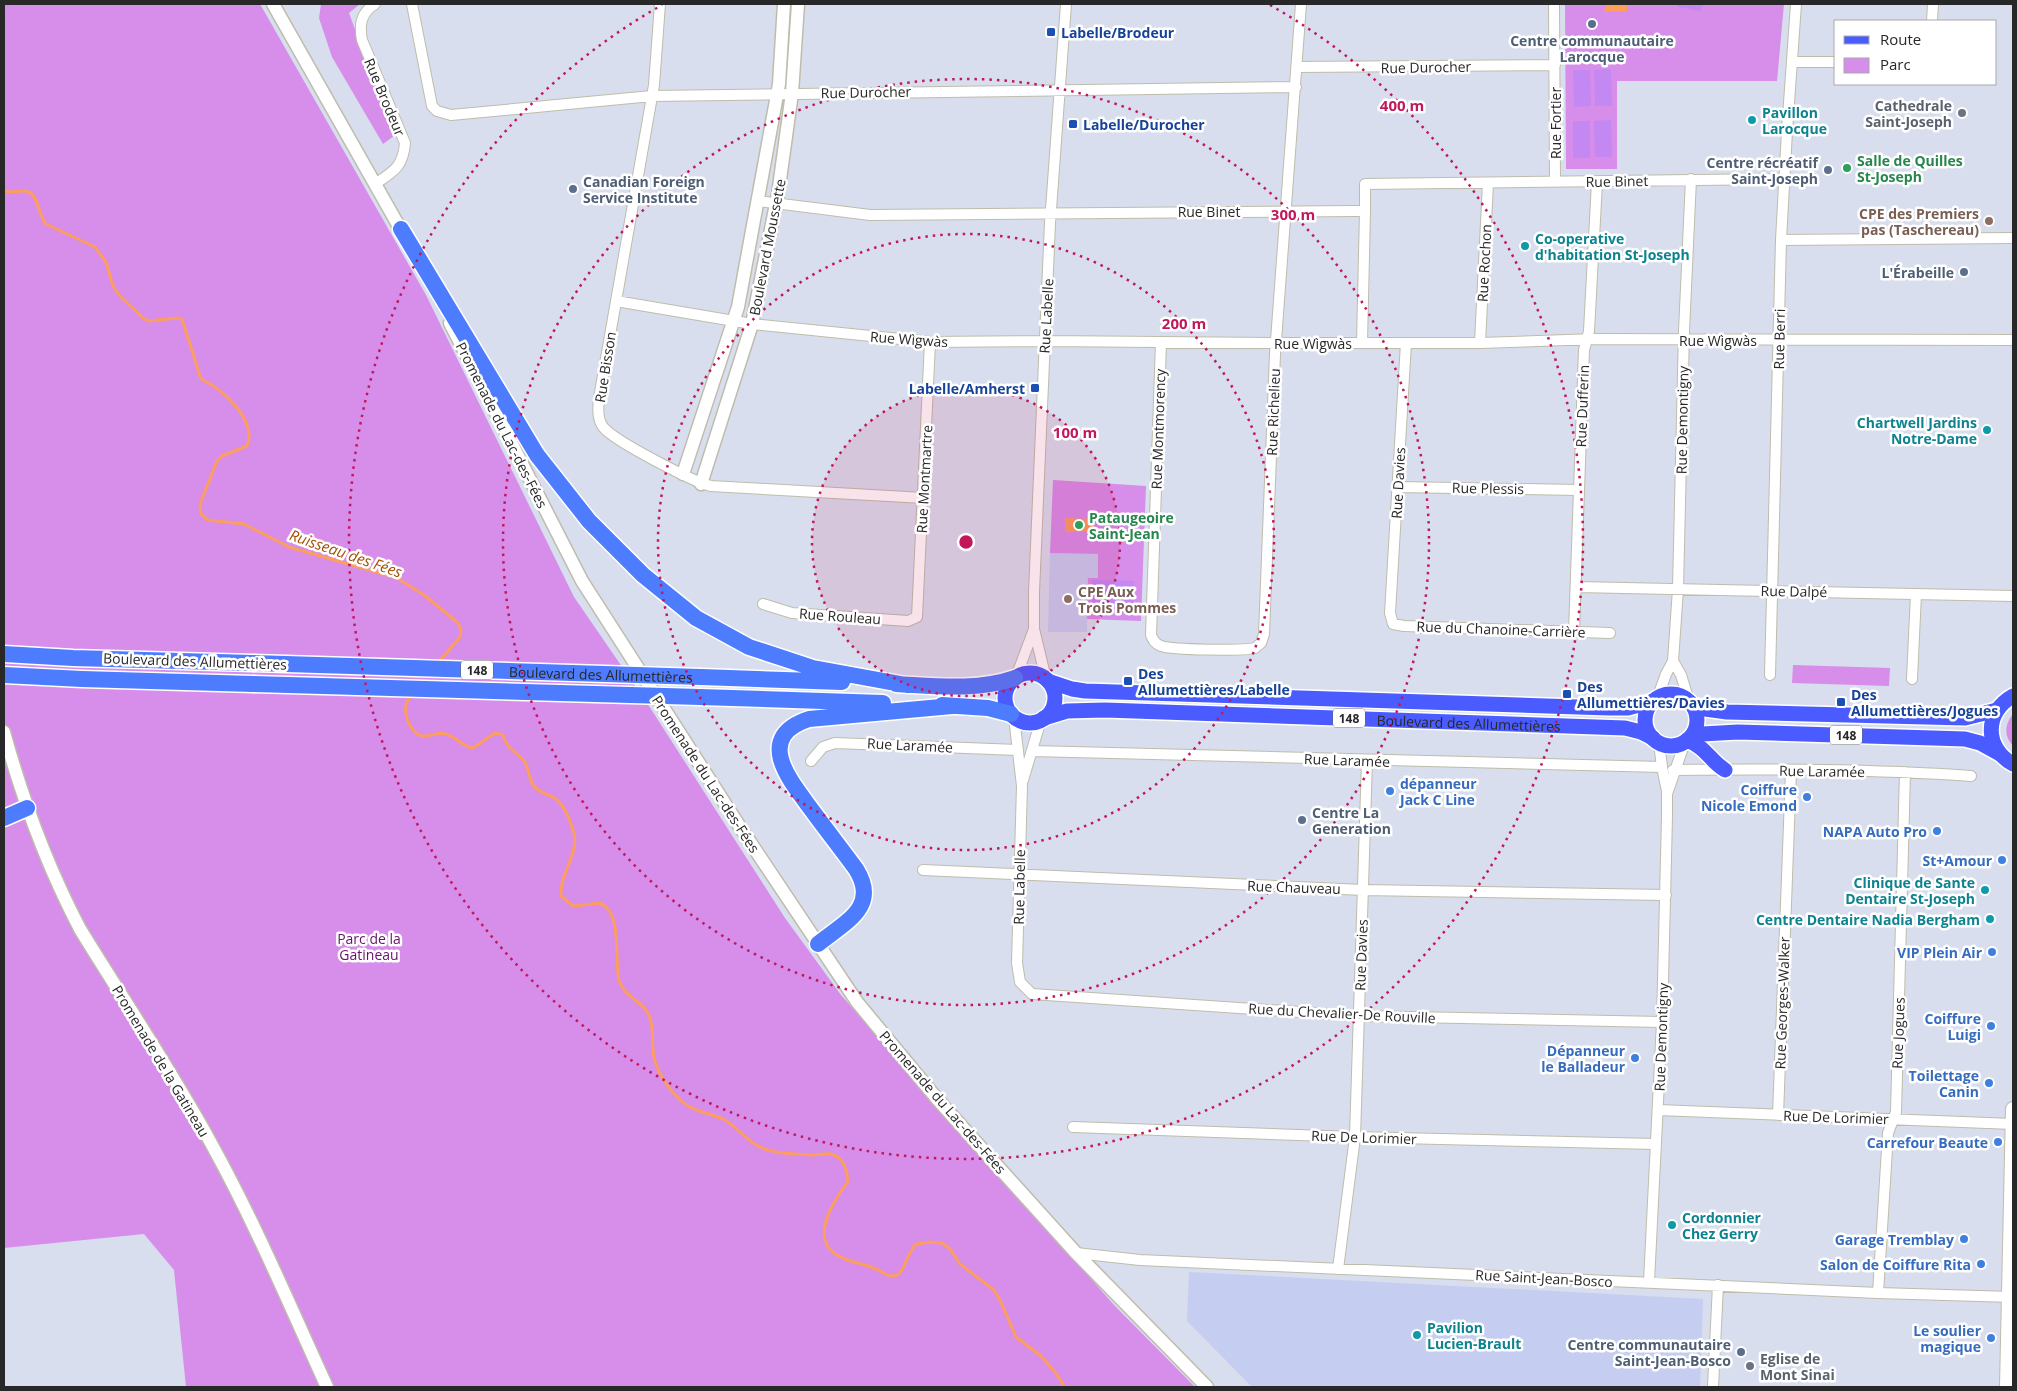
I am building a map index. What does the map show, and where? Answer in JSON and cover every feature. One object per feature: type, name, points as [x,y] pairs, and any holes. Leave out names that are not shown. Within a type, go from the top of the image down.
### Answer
[{"type":"highway","points":[[401,228],[537,455],[589,521],[643,575],[696,618],[749,647],[792,663],[906,685]]},
{"type":"highway","name":"Boulevard des Allumettières","points":[[4,654],[972,687],[997,684],[1016,677]]},
{"type":"highway","name":"Boulevard des Allumettières","points":[[4,675],[952,706],[988,708],[1013,715]]},
{"type":"highway","points":[[818,944],[853,916],[862,906],[865,896],[864,884],[856,869],[784,772],[780,751],[784,736],[793,726],[809,719],[952,706]]},
{"type":"highway","points":[[4,807],[25,804]]},
{"type":"highway","points":[[4,818],[25,804]]},
{"type":"main road","points":[[1029,673],[1040,675],[1047,680],[1054,696],[1050,712],[1042,719],[1024,722],[1013,715],[1007,708],[1005,695],[1010,682],[1016,677],[1029,673]]},
{"type":"main road","name":"Boulevard des Allumettières","points":[[1047,680],[1072,689],[1085,690],[1385,701],[1628,708],[1655,700]]},
{"type":"main road","points":[[1666,695],[1676,695],[1691,703],[1697,719],[1695,729],[1687,740],[1672,746],[1656,740],[1647,729],[1646,719],[1648,710],[1655,700],[1666,695]]},
{"type":"main road","points":[[2009,762],[1991,735],[1992,720],[1997,710],[2012,696]]},
{"type":"main road","name":"148","points":[[1691,703],[1705,709],[1727,712],[1965,718],[1997,710]]},
{"type":"main road","name":"Boulevard des Allumettières","points":[[1042,719],[1067,712],[1105,710],[1293,716],[1625,728],[1641,732],[1656,740]]},
{"type":"main road","name":"148","points":[[1687,740],[1708,734],[1738,732],[1964,739],[1980,744],[2009,762]]},
{"type":"main road","points":[[1687,740],[1703,748],[1716,764],[1725,770]]},
{"type":"main road","points":[[2007,1387],[2011,1297],[2013,1110]]},
{"type":"street","name":"Promenade du Lac-des-Fées","points":[[274,4],[401,228],[582,581],[740,827],[857,1002],[938,1100],[1076,1253],[1207,1387]]},
{"type":"street","name":"Rue Brodeur","points":[[375,4],[364,13],[361,22],[362,40],[405,143],[402,161],[398,169],[375,184]]},
{"type":"street","name":"Rue Durocher","points":[[412,4],[432,106],[437,112],[451,115],[652,96],[1296,87]]},
{"type":"street","name":"Rue Bisson","points":[[660,4],[655,78],[598,398],[598,415],[601,423],[612,436],[701,484],[924,498]]},
{"type":"street","name":"Boulevard Moussette","points":[[683,474],[733,321],[758,201],[777,95],[784,4]]},
{"type":"street","name":"Boulevard Moussette","points":[[701,484],[752,324],[776,204],[792,93],[798,4]]},
{"type":"street","name":"Rue Labelle","points":[[1047,680],[1034,628],[1051,213],[1066,4]]},
{"type":"street","name":"Rue Richelieu","points":[[1206,649],[1248,650],[1255,648],[1263,640],[1276,343],[1301,4]]},
{"type":"street","name":"Rue Fortier","points":[[1554,4],[1555,182]]},
{"type":"street","name":"Rue Berri","points":[[1770,675],[1781,240],[1796,4]]},
{"type":"street","points":[[1932,4],[1932,20]]},
{"type":"street","points":[[1793,62],[1834,62]]},
{"type":"street","name":"Rue Durocher","points":[[1297,67],[1555,65]]},
{"type":"street","name":"Rue Demontigny","points":[[1655,700],[1672,661],[1678,589],[1684,340],[1691,179]]},
{"type":"street","name":"Rue Binet","points":[[758,201],[856,214],[1365,211],[1365,184],[1784,179]]},
{"type":"street","name":"Rue Dufferin","points":[[1574,631],[1584,350],[1587,340],[1597,182]]},
{"type":"street","name":"Rue Rochon","points":[[1480,343],[1488,183]]},
{"type":"street","points":[[1362,343],[1365,211]]},
{"type":"street","points":[[1781,240],[2013,238]]},
{"type":"street","name":"Rue Wìgwàs","points":[[616,301],[752,324],[930,342],[1480,343],[1587,340],[2013,340]]},
{"type":"street","name":"Rue Montmartre","points":[[917,616],[930,342]]},
{"type":"street","name":"Rue Montmorency","points":[[1161,342],[1151,634],[1155,642],[1164,646],[1206,649]]},
{"type":"street","name":"Rue Davies","points":[[1393,624],[1390,613],[1406,343]]},
{"type":"street","name":"Rue Plessis","points":[[1398,487],[1578,490]]},
{"type":"street","name":"Rue Dalpé","points":[[1576,587],[2013,596]]},
{"type":"street","points":[[1912,679],[1916,594]]},
{"type":"street","name":"Rue Rouleau","points":[[763,604],[792,613],[908,621],[917,616]]},
{"type":"street","name":"Rue du Chanoine-Carrière","points":[[1393,624],[1404,626],[1610,633]]},
{"type":"street","name":"Rue Labelle","points":[[1016,677],[1034,628]]},
{"type":"street","points":[[1672,661],[1681,675],[1691,703]]},
{"type":"street","name":"Rue Labelle","points":[[1013,715],[1022,786],[1018,875],[1018,963],[1020,982],[1024,987]]},
{"type":"street","name":"Rue Labelle","points":[[1022,786],[1042,719]]},
{"type":"street","name":"Promenade de la Gatineau","points":[[4,732],[25,804],[49,866],[80,929],[192,1109],[224,1169],[327,1387]]},
{"type":"street","name":"Rue Demontigny","points":[[1650,1282],[1666,895],[1667,792],[1656,740]]},
{"type":"street","name":"Rue Demontigny","points":[[1667,792],[1687,740]]},
{"type":"street","name":"Rue Laramée","points":[[811,762],[823,748],[835,743],[1018,750]]},
{"type":"street","name":"Rue Laramée","points":[[1032,751],[1662,767]]},
{"type":"street","name":"Rue Davies","points":[[1338,1269],[1355,1137],[1367,760]]},
{"type":"street","name":"Rue Laramée","points":[[1674,770],[1905,772],[1970,776]]},
{"type":"street","name":"Rue Georges-Walker","points":[[1778,1115],[1791,771]]},
{"type":"street","name":"Rue Jogues","points":[[1878,1293],[1888,1133],[1896,1112],[1905,772]]},
{"type":"street","name":"Rue Chauveau","points":[[923,870],[1363,890],[1666,895]]},
{"type":"street","name":"Rue du Chevalier-De Rouville","points":[[1024,987],[1032,994],[1359,1016],[1662,1022]]},
{"type":"street","name":"Rue De Lorimier","points":[[1658,1110],[2013,1124]]},
{"type":"street","name":"Rue De Lorimier","points":[[1073,1126],[1355,1137],[1656,1144]]},
{"type":"street","name":"Rue Saint-Jean-Bosco","points":[[1076,1253],[1140,1260],[1878,1293],[2011,1297]]},
{"type":"street","points":[[1714,1387],[1718,1285]]},
{"type":"shaded area","points":[[1606,4],[1627,4],[1627,11],[1604,12]]},
{"type":"shaded area","points":[[1676,4],[1705,4],[1701,7],[1701,11],[1678,7]]},
{"type":"shaded area","points":[[1611,69],[1612,106],[1595,106],[1594,70]]},
{"type":"shaded area","points":[[1573,70],[1590,70],[1591,106],[1574,107]]},
{"type":"shaded area","points":[[1611,120],[1612,157],[1595,157],[1594,121]]},
{"type":"shaded area","points":[[1573,121],[1590,121],[1590,158],[1573,158]]},
{"type":"shaded area","name":"Pataugeoire Saint-Jean","points":[[1065,518],[1093,519],[1093,532],[1065,532]]},
{"type":"shaded area","name":"CPE Aux Trois Pommes","points":[[1050,553],[1099,554],[1098,578],[1088,578],[1087,632],[1048,632]]},
{"type":"shaded area","points":[[1092,580],[1134,581],[1134,604],[1092,603]]},
{"type":"shaded area","points":[[1189,1272],[1703,1299],[1700,1387],[1252,1387],[1187,1321]]},
{"type":"green space","name":"Parc de la Gatineau","points":[[4,4],[260,4],[426,295],[574,597],[649,706],[785,918],[841,995],[1114,1305],[1195,1387],[186,1387],[174,1270],[144,1234],[4,1248]]},
{"type":"green space","points":[[321,4],[360,4],[349,13],[394,136],[383,144],[332,57],[319,18]]},
{"type":"green space","points":[[1565,4],[1784,4],[1777,81],[1617,81],[1617,169],[1566,169]]},
{"type":"green space","points":[[1053,480],[1146,486],[1141,621],[1087,619],[1088,578],[1098,578],[1098,554],[1050,553]]},
{"type":"green space","points":[[1793,665],[1890,668],[1889,686],[1792,683]]},
{"type":"green space","points":[[2013,714],[2013,746],[2006,730]]},
{"type":"waterway","name":"Ruisseau des Fées","points":[[4,191],[29,192],[34,197],[46,224],[95,247],[106,262],[113,286],[119,295],[142,317],[148,321],[182,319],[201,379],[219,390],[243,416],[249,436],[247,446],[222,456],[217,461],[200,504],[201,514],[208,520],[244,524],[289,547],[397,578],[424,595],[457,622],[461,629],[460,637],[438,663]]},
{"type":"waterway","name":"Ruisseau des Fées","points":[[412,695],[407,702],[407,719],[419,735],[446,734],[473,748],[495,733],[503,735],[509,747],[526,764],[534,786],[539,791],[556,799],[562,806],[571,824],[575,841],[572,857],[563,880],[561,896],[573,906],[600,903],[607,908],[612,916],[615,926],[619,980],[624,990],[648,1013],[652,1027],[656,1064],[666,1083],[679,1099],[695,1109],[723,1119],[733,1125],[750,1141],[766,1149],[792,1154],[831,1154],[839,1158],[847,1173],[848,1181],[827,1217],[824,1237],[827,1245],[834,1253],[886,1274],[896,1276],[901,1272],[916,1244],[942,1243],[950,1249],[960,1264],[994,1290],[1016,1337],[1041,1356],[1065,1387]]},
{"type":"place","name":"Centre communautaire Larocque","points":[[1592,24]]},
{"type":"place","name":"Labelle/Brodeur","points":[[1051,32]]},
{"type":"place","name":"Cathedrale Saint-Joseph","points":[[1962,113]]},
{"type":"place","name":"Pavillon Larocque","points":[[1752,120]]},
{"type":"place","name":"Labelle/Durocher","points":[[1073,124]]},
{"type":"place","name":"Salle de Quilles St-Joseph","points":[[1847,168]]},
{"type":"place","name":"Centre récréatif Saint-Joseph","points":[[1828,170]]},
{"type":"place","name":"Canadian Foreign Service Institute","points":[[573,189]]},
{"type":"place","name":"CPE des Premiers pas (Taschereau)","points":[[1989,221]]},
{"type":"place","name":"Co-operative d'habitation St-Joseph","points":[[1525,246]]},
{"type":"place","name":"L'Érabeille","points":[[1964,272]]},
{"type":"place","name":"Labelle/Amherst","points":[[1035,388]]},
{"type":"place","name":"Chartwell Jardins Notre-Dame","points":[[1987,430]]},
{"type":"place","name":"Pataugeoire Saint-Jean","points":[[1079,525]]},
{"type":"place","name":"CPE Aux Trois Pommes","points":[[1068,599]]},
{"type":"place","name":"Des Allumettières/Labelle","points":[[1128,681]]},
{"type":"place","name":"Des Allumettières/Davies","points":[[1567,694]]},
{"type":"place","name":"Des Allumettières/Jogues","points":[[1841,702]]},
{"type":"place","name":"dépanneur Jack C Line","points":[[1390,791]]},
{"type":"place","name":"Coiffure Nicole Emond","points":[[1807,797]]},
{"type":"place","name":"Centre La Generation","points":[[1302,820]]},
{"type":"place","name":"NAPA Auto Pro","points":[[1937,831]]},
{"type":"place","name":"St+Amour","points":[[2002,860]]},
{"type":"place","name":"Clinique de Sante Dentaire St-Joseph","points":[[1985,890]]},
{"type":"place","name":"Centre Dentaire Nadia Bergham","points":[[1990,919]]},
{"type":"place","name":"VIP Plein Air","points":[[1992,952]]},
{"type":"place","name":"Coiffure Luigi","points":[[1991,1026]]},
{"type":"place","name":"Dépanneur le Balladeur","points":[[1635,1058]]},
{"type":"place","name":"Toilettage Canin","points":[[1989,1083]]},
{"type":"place","name":"Carrefour Beaute","points":[[1998,1142]]},
{"type":"place","name":"Cordonnier Chez Gerry","points":[[1672,1225]]},
{"type":"place","name":"Garage Tremblay","points":[[1964,1239]]},
{"type":"place","name":"Salon de Coiffure Rita","points":[[1981,1264]]},
{"type":"place","name":"Pavilion Lucien-Brault","points":[[1417,1335]]},
{"type":"place","name":"Le soulier magique","points":[[1991,1338]]},
{"type":"place","name":"Centre communautaire Saint-Jean-Bosco","points":[[1741,1352]]},
{"type":"place","name":"Eglise de Mont Sinai","points":[[1750,1366]]}]
